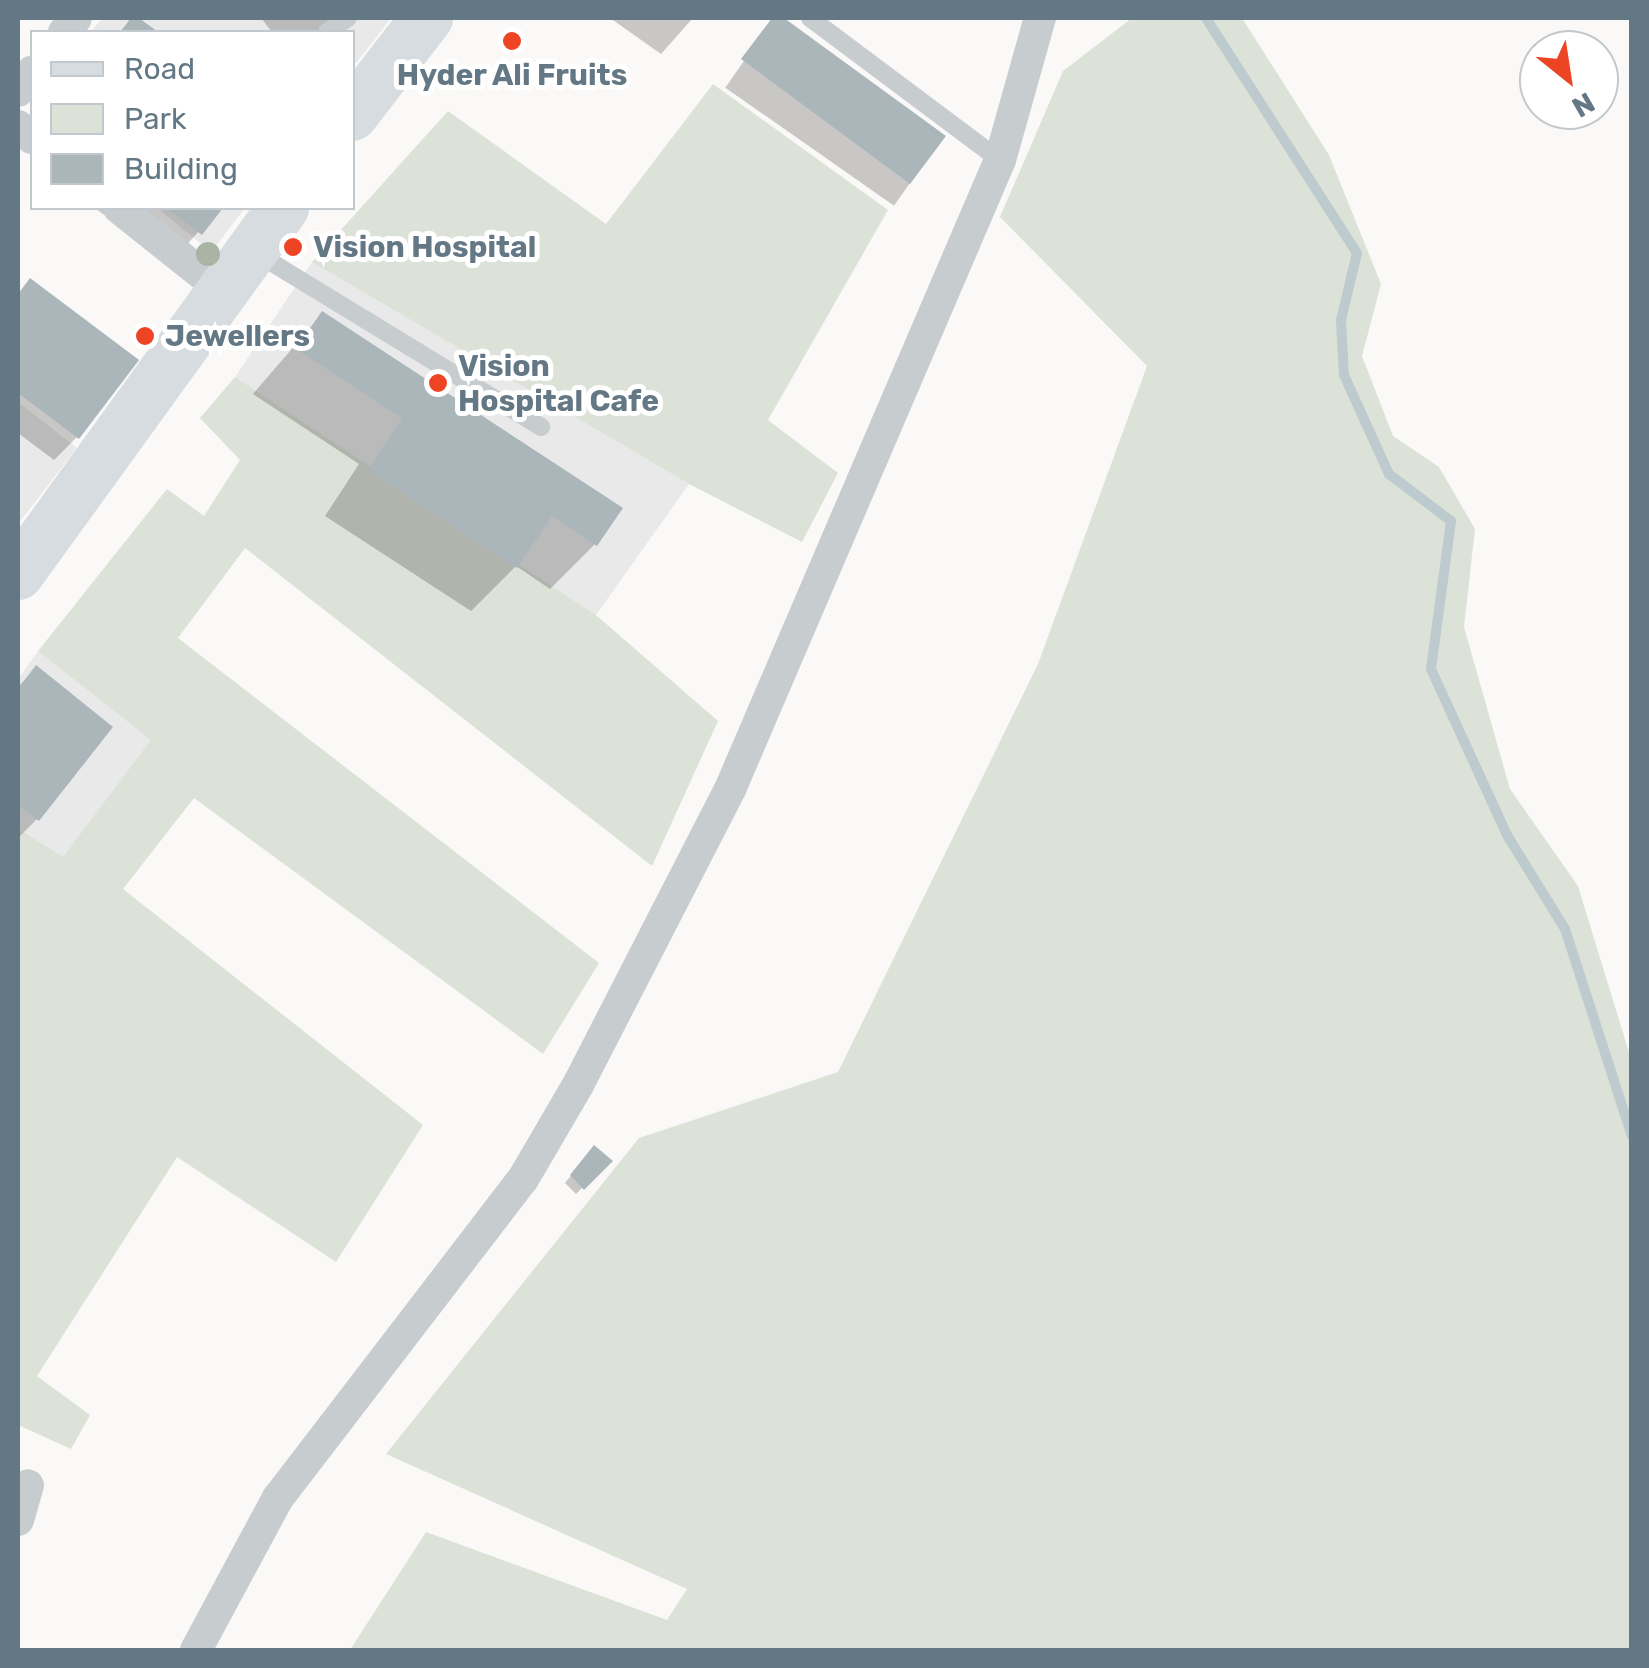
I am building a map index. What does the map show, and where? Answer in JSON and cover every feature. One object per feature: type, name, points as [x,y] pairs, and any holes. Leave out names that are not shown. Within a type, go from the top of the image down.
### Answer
[{"type":"main road","points":[[366,87],[427,18]]},
{"type":"main road","points":[[18,574],[281,210]]},
{"type":"street","points":[[196,1650],[278,1498],[523,1179],[578,1084],[731,787],[1000,160],[1040,18]]},
{"type":"street","points":[[122,210],[236,270]]},
{"type":"street","points":[[18,1520],[28,1485]]},
{"type":"lane","points":[[810,18],[1000,160]]},
{"type":"lane","points":[[236,270],[541,427]]},
{"type":"shaded area","points":[[103,18],[391,18],[355,64],[355,30],[92,30]]},
{"type":"shaded area","points":[[159,210],[243,210],[211,252]]},
{"type":"shaded area","points":[[312,262],[689,484],[596,615],[235,377]]},
{"type":"shaded area","points":[[18,402],[77,448],[18,524]]},
{"type":"shaded area","points":[[38,651],[152,740],[63,858],[18,827],[18,679]]},
{"type":"green space","points":[[1132,18],[1242,18],[1329,155],[1381,284],[1362,356],[1393,436],[1439,467],[1475,529],[1464,627],[1510,789],[1578,886],[1631,1059],[1631,1650],[350,1650],[426,1532],[667,1620],[687,1589],[386,1454],[639,1138],[838,1072],[1038,664],[1147,366],[1000,217],[1063,71]]},
{"type":"green space","points":[[713,84],[888,210],[768,420],[838,473],[802,542],[689,484],[312,262],[448,111],[606,224]]},
{"type":"green space","points":[[235,377],[596,615],[718,721],[652,866],[245,548],[178,638],[599,963],[543,1054],[194,798],[123,889],[423,1125],[336,1262],[177,1157],[37,1376],[90,1415],[71,1449],[18,1425],[18,828],[63,857],[151,740],[38,651],[167,489],[204,516],[240,460],[200,418]]},
{"type":"building","points":[[131,18],[139,18],[155,30],[122,30]]},
{"type":"building","points":[[772,18],[784,18],[946,136],[910,184],[741,59]]},
{"type":"building","points":[[169,210],[221,210],[202,235]]},
{"type":"building","points":[[30,278],[139,360],[79,439],[18,393],[18,294]]},
{"type":"building","points":[[322,311],[623,508],[597,546],[552,516],[517,568],[368,470],[402,418],[296,349]]},
{"type":"building","points":[[36,665],[113,727],[39,821],[18,805],[18,689]]},
{"type":"building","points":[[594,1145],[613,1161],[584,1190],[570,1175]]},
{"type":"waterway","points":[[1206,18],[1357,253],[1341,320],[1344,375],[1389,474],[1451,521],[1431,669],[1507,835],[1565,929],[1632,1136]]},
{"type":"place","name":"Hyder Ali Fruits","points":[[512,41]]},
{"type":"place","name":"Vision Hospital","points":[[293,247]]},
{"type":"place","name":"Jewellers","points":[[145,336]]},
{"type":"place","name":"Vision Hospital Cafe","points":[[438,383]]}]
